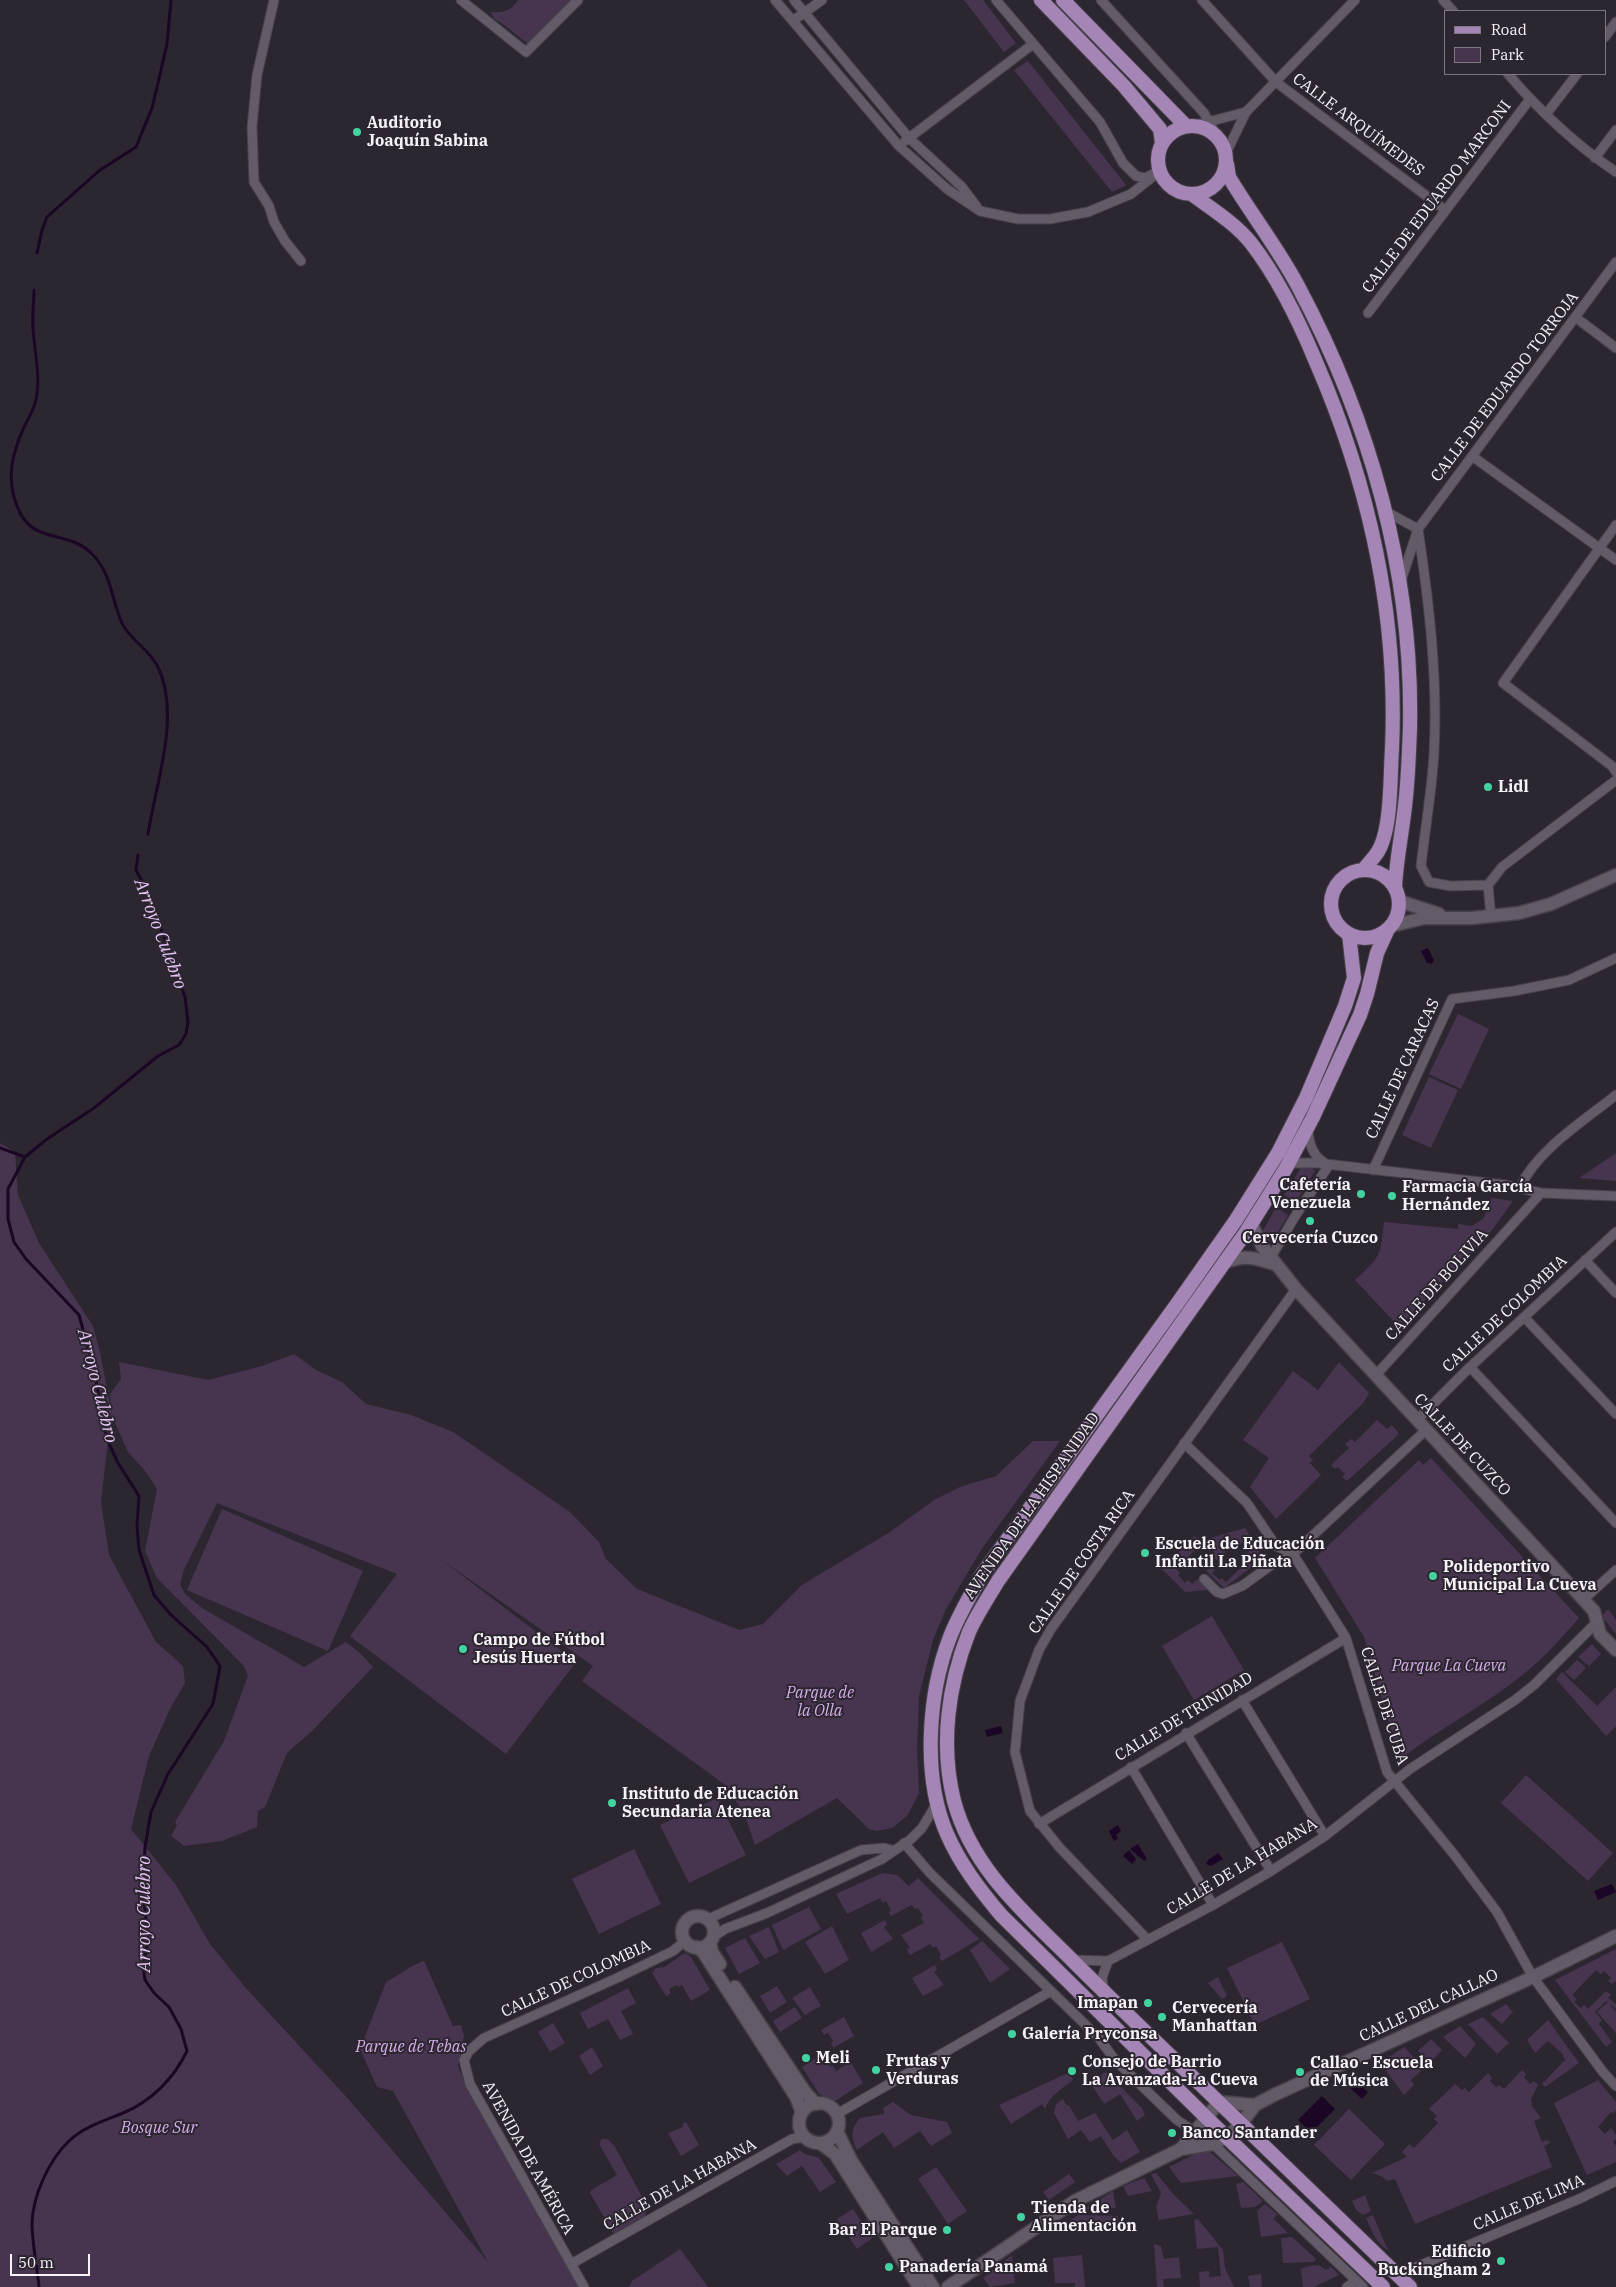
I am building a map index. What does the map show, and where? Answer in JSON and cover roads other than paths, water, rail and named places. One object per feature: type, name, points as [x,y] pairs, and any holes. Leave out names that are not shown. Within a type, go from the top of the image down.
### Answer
[{"type":"main road","points":[[1042,0],[1124,86],[1160,129],[1162,143]]},
{"type":"main road","points":[[1063,0],[1191,126]]},
{"type":"main road","points":[[1227,159],[1221,180],[1209,191],[1193,195],[1179,192],[1167,184],[1160,171],[1158,157],[1162,143],[1168,135],[1191,126],[1213,128],[1222,143],[1227,159],[1230,177],[1297,284],[1324,339],[1348,393],[1366,442],[1385,511],[1400,584],[1407,635],[1410,728],[1397,914],[1390,928],[1379,935],[1369,938],[1349,934],[1340,928],[1331,908],[1332,897],[1336,887],[1343,878],[1363,870],[1382,875],[1397,895]]},
{"type":"main road","points":[[1193,195],[1250,242],[1282,290],[1333,401],[1369,516],[1388,628],[1393,712],[1386,831],[1378,852],[1363,870]]},
{"type":"main road","name":"AVENIDA DE LA HISPANIDAD","points":[[1390,928],[1378,953],[1360,1015],[1308,1128],[1286,1168],[1224,1263],[998,1581],[970,1631],[952,1686],[948,1723],[947,1763],[954,1802],[970,1842],[984,1866],[1000,1886],[1104,1992],[1410,2287]]},
{"type":"main road","name":"AVENIDA DE LA HISPANIDAD","points":[[1349,934],[1354,978],[1345,1006],[1322,1064],[1278,1153],[1204,1266],[983,1573],[965,1605],[950,1637],[939,1673],[935,1695],[930,1760],[938,1803],[946,1832],[973,1880],[1001,1915],[1206,2117],[1383,2287]]},
{"type":"street","points":[[274,0],[257,75],[252,127],[254,182],[269,206],[274,222],[285,242],[301,261]]},
{"type":"street","points":[[461,0],[526,52],[578,0]]},
{"type":"street","points":[[775,0],[794,20],[899,146],[947,190],[980,211],[1018,219],[1050,219],[1088,212],[1131,194],[1160,171]]},
{"type":"street","points":[[794,0],[909,138],[962,187],[980,211]]},
{"type":"street","points":[[794,20],[822,0]]},
{"type":"street","points":[[996,0],[1100,122],[1124,163],[1136,176],[1145,178],[1160,171]]},
{"type":"street","points":[[1101,0],[1204,113],[1213,128],[1246,112],[1355,0]]},
{"type":"street","name":"CALLE ARQUÍMEDES","points":[[1202,0],[1276,82],[1446,210]]},
{"type":"street","points":[[1443,0],[1452,10]]},
{"type":"street","points":[[1606,36],[1616,22]]},
{"type":"street","points":[[899,146],[1033,44]]},
{"type":"street","points":[[1509,75],[1530,99],[1595,158],[1616,172]]},
{"type":"street","points":[[1547,113],[1576,75]]},
{"type":"street","name":"CALLE DE EDUARDO MARCONI","points":[[1368,313],[1530,99]]},
{"type":"street","points":[[1227,159],[1246,112]]},
{"type":"street","points":[[1595,158],[1616,130]]},
{"type":"street","name":"CALLE DE EDUARDO TORROJA","points":[[1400,584],[1418,529],[1616,262]]},
{"type":"street","points":[[1575,317],[1616,348]]},
{"type":"street","points":[[1472,456],[1616,560]]},
{"type":"street","points":[[1385,511],[1418,529],[1430,612],[1435,685],[1434,754],[1421,866],[1429,882],[1450,886],[1488,885]]},
{"type":"street","points":[[1616,526],[1503,684],[1612,766],[1616,772]]},
{"type":"street","points":[[1490,917],[1488,885],[1502,867],[1616,780]]},
{"type":"street","points":[[1390,928],[1424,918],[1490,917],[1519,914],[1551,904],[1616,875]]},
{"type":"street","points":[[1397,895],[1425,911],[1453,918]]},
{"type":"street","name":"CALLE DE CARACAS","points":[[1373,1170],[1452,999],[1514,991],[1569,980],[1616,958]]},
{"type":"street","points":[[1520,1187],[1527,1172],[1542,1156],[1616,1095]]},
{"type":"street","points":[[1308,1128],[1308,1140],[1313,1152],[1329,1165]]},
{"type":"street","points":[[1286,1168],[1300,1162],[1520,1187],[1541,1193],[1616,1196]]},
{"type":"street","points":[[1224,1263],[1238,1257],[1274,1261],[1298,1211],[1329,1165]]},
{"type":"street","name":"CALLE DE BOLIVIA","points":[[1376,1375],[1541,1193]]},
{"type":"street","name":"CALLE DE CUZCO","points":[[1251,1224],[1262,1246],[1296,1289],[1594,1611],[1600,1634],[1616,1650]]},
{"type":"street","name":"CALLE DE COLOMBIA","points":[[1417,1420],[1470,1367],[1616,1232]]},
{"type":"street","points":[[1585,1260],[1616,1293]]},
{"type":"street","name":"CALLE DE COSTA RICA","points":[[1148,1939],[1039,1824],[1030,1811],[1019,1776],[1015,1752],[1020,1701],[1039,1650],[1066,1607],[1296,1289]]},
{"type":"street","points":[[1524,1316],[1616,1414]]},
{"type":"street","points":[[1470,1367],[1616,1523]]},
{"type":"street","points":[[1204,1580],[1222,1594],[1242,1586],[1274,1563],[1293,1554],[1426,1430]]},
{"type":"street","name":"CALLE DE CUBA","points":[[1184,1443],[1247,1503],[1276,1546],[1293,1554],[1346,1638],[1387,1772],[1396,1781],[1497,1912],[1533,1977],[1603,2072],[1616,2086]]},
{"type":"street","points":[[1583,1600],[1616,1570]]},
{"type":"street","name":"CALLE DE LA HABANA","points":[[1108,1961],[1213,1905],[1325,1836],[1396,1781],[1516,1700],[1534,1685],[1596,1623]]},
{"type":"street","name":"CALLE DE TRINIDAD","points":[[1039,1824],[1186,1733],[1346,1638]]},
{"type":"street","points":[[1242,1700],[1325,1836]]},
{"type":"street","points":[[1186,1733],[1271,1871]]},
{"type":"street","points":[[1131,1767],[1213,1905]]},
{"type":"street","points":[[697,1947],[725,1929],[767,1913],[882,1859],[922,1828],[938,1803]]},
{"type":"street","points":[[904,1843],[930,1872],[1098,2037],[1116,2060],[1177,2120],[1213,2144],[1359,2284]]},
{"type":"street","points":[[802,2113],[796,2097],[711,1965],[697,1947],[685,1941],[682,1932],[686,1921],[696,1916],[708,1919],[861,1850],[884,1848],[892,1850]]},
{"type":"street","points":[[708,1919],[714,1929],[712,1952],[805,2092],[816,2104]]},
{"type":"street","name":"CALLE DEL CALLAO","points":[[1218,2102],[1255,2105],[1533,1977],[1616,1936]]},
{"type":"street","name":"CALLE DE COLOMBIA","points":[[478,2042],[673,1951],[685,1941]]},
{"type":"street","points":[[1072,1960],[1108,1961],[1102,1978],[1104,1992]]},
{"type":"street","points":[[837,2114],[1052,1991]]},
{"type":"street","name":"AVENIDA DE AMÉRICA","points":[[478,2042],[469,2051],[464,2060],[470,2084],[584,2287]]},
{"type":"street","points":[[1182,2149],[1218,2102]]},
{"type":"street","points":[[816,2104],[828,2106],[837,2114],[839,2126],[833,2137],[820,2143],[815,2143],[804,2137],[799,2125],[802,2113],[810,2105],[816,2104]]},
{"type":"street","points":[[948,2287],[1075,2201],[1182,2149],[1213,2144],[1227,2137],[1242,2124],[1255,2105]]},
{"type":"street","points":[[1255,2105],[1253,2121],[1262,2144]]},
{"type":"street","points":[[837,2131],[851,2160],[933,2287]]},
{"type":"street","name":"CALLE DE LA HABANA","points":[[571,2264],[792,2139],[804,2137]]},
{"type":"street","points":[[820,2143],[835,2154],[918,2287]]},
{"type":"street","name":"CALLE DE LIMA","points":[[1397,2275],[1579,2199],[1616,2181]]},
{"type":"street","points":[[1348,2287],[1359,2284]]},
{"type":"waterway","name":"Arroyo Culebro","points":[[37,253],[47,217],[100,170],[136,147],[152,108],[158,83],[167,44],[171,0]]},
{"type":"waterway","name":"Arroyo Culebro","points":[[34,290],[33,322],[38,385],[33,409],[24,427],[14,456],[11,476],[14,496],[23,518],[31,526],[40,532],[80,545],[97,560],[107,577],[122,623],[158,667],[165,686],[167,728],[165,749],[148,834]]},
{"type":"waterway","name":"Arroyo Culebro","points":[[39,2287],[33,2238],[33,2212],[43,2179],[55,2158],[69,2141],[81,2132],[95,2124],[134,2108],[153,2095],[176,2070],[187,2051],[181,2029],[169,2007],[154,1993],[145,1980],[143,1966],[148,1942],[143,1889],[145,1847],[151,1812],[168,1774],[213,1704],[220,1666],[207,1647],[171,1615],[154,1595],[139,1550],[137,1526],[139,1496],[118,1463],[107,1439],[94,1370],[79,1315],[26,1259],[14,1242],[8,1219],[8,1189],[25,1157],[47,1139],[94,1108],[158,1056],[179,1045],[186,1034],[188,1022],[185,997],[145,887],[136,870],[138,855]]},
{"type":"waterway","points":[[0,1148],[25,1157]]},
{"type":"place","name":"Auditorio Joaquín Sabina","points":[[357,132]]},
{"type":"place","name":"Lidl","points":[[1488,787]]},
{"type":"place","name":"Cafetería Venezuela","points":[[1361,1194]]},
{"type":"place","name":"Farmacia García Hernández","points":[[1392,1196]]},
{"type":"place","name":"Cervecería Cuzco","points":[[1310,1221]]},
{"type":"place","name":"Escuela de Educación Infantil La Piñata","points":[[1145,1553]]},
{"type":"place","name":"Polideportivo Municipal La Cueva","points":[[1433,1576]]},
{"type":"place","name":"Campo de Fútbol Jesús Huerta","points":[[463,1649]]},
{"type":"place","name":"Instituto de Educación Secundaria Atenea","points":[[612,1803]]},
{"type":"place","name":"Imapan","points":[[1148,2003]]},
{"type":"place","name":"Cervecería Manhattan","points":[[1162,2017]]},
{"type":"place","name":"Galería Pryconsa","points":[[1012,2034]]},
{"type":"place","name":"Meli","points":[[806,2058]]},
{"type":"place","name":"Frutas y Verduras","points":[[876,2070]]},
{"type":"place","name":"Consejo de Barrio La Avanzada-La Cueva","points":[[1072,2071]]},
{"type":"place","name":"Callao - Escuela de Música","points":[[1300,2072]]},
{"type":"place","name":"Banco Santander","points":[[1172,2133]]},
{"type":"place","name":"Tienda de Alimentación","points":[[1021,2217]]},
{"type":"place","name":"Bar El Parque","points":[[947,2230]]},
{"type":"place","name":"Edificio Buckingham 2","points":[[1501,2261]]},
{"type":"place","name":"Panadería Panamá","points":[[889,2267]]},
{"type":"park label","name":"Parque La Cueva","points":[[1449,1666]]},
{"type":"park label","name":"Parque de la Olla","points":[[820,1702]]},
{"type":"park label","name":"Parque de Tebas","points":[[411,2047]]},
{"type":"park label","name":"Bosque Sur","points":[[159,2128]]}]
